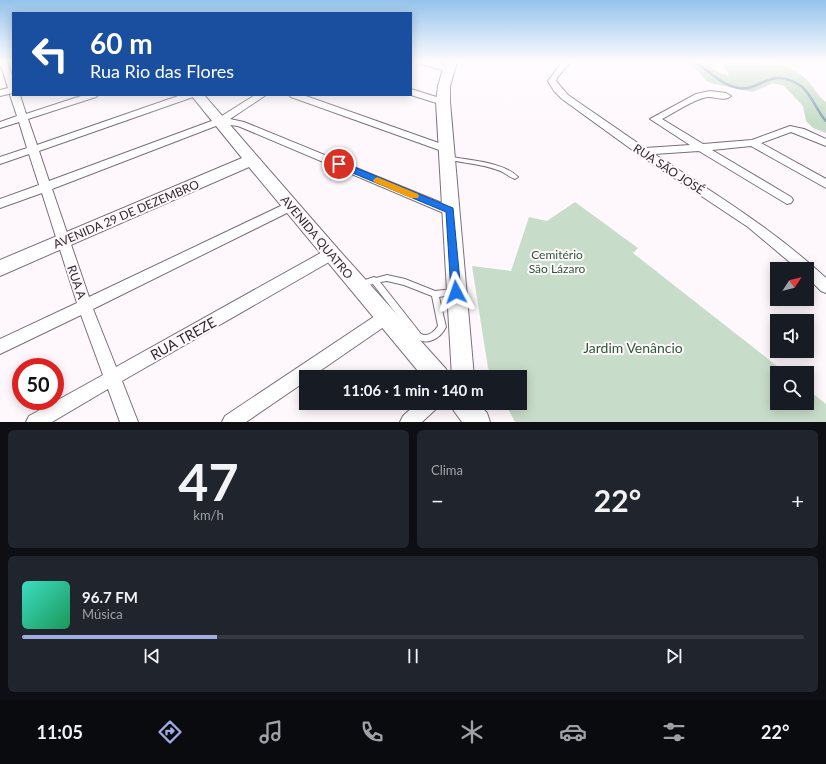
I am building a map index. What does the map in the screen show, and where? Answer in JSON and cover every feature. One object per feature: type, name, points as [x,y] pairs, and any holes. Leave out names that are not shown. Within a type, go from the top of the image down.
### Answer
[{"type":"main road","points":[[445,82],[443,102],[446,154],[462,370]]},
{"type":"main road","name":"AVENIDA QUATRO","points":[[199,96],[331,254],[366,283],[386,317],[432,370]]},
{"type":"main road","name":"AVENIDA 29 DE DEZEMBRO","points":[[0,268],[251,160]]},
{"type":"street","name":"RUA SÃO JOSÉ","points":[[554,82],[557,89],[613,132],[752,224],[798,262]]},
{"type":"street","points":[[0,94],[12,90]]},
{"type":"street","points":[[412,92],[443,102]]},
{"type":"street","points":[[726,96],[710,94],[700,96],[655,119],[657,122],[787,200]]},
{"type":"street","name":"RUA A","points":[[15,96],[46,187],[62,241],[129,422]]},
{"type":"street","points":[[0,125],[90,96]]},
{"type":"street","points":[[0,161],[187,96]]},
{"type":"street","points":[[0,204],[220,121],[259,96]]},
{"type":"street","points":[[297,96],[446,154]]},
{"type":"street","points":[[220,121],[241,124],[450,211]]},
{"type":"street","points":[[642,152],[753,143],[793,129],[826,143]]},
{"type":"street","points":[[753,143],[826,184]]},
{"type":"street","points":[[0,347],[291,206]]},
{"type":"street","name":"RUA TREZE","points":[[35,422],[331,254]]},
{"type":"street","name":"RUA SÃO JOSÉ","points":[[814,276],[826,287]]},
{"type":"street","points":[[231,422],[386,317]]},
{"type":"street","points":[[409,422],[422,410]]},
{"type":"lane","points":[[446,154],[496,168],[508,172],[515,177]]},
{"type":"lane","points":[[366,283],[387,278],[395,278],[435,294],[456,292]]},
{"type":"lane","points":[[366,283],[418,336],[424,339],[429,338],[442,327],[435,294]]},
{"type":"green space","points":[[708,82],[808,82],[820,97],[826,102],[826,133],[813,128],[806,121],[803,106],[784,86],[773,83],[753,92]]},
{"type":"green space","name":"Jardim Venâncio","points":[[575,202],[638,248],[633,253],[777,366],[770,366],[770,410],[814,410],[814,395],[826,404],[826,422],[515,422],[509,410],[527,410],[527,370],[489,370],[472,266],[511,271],[529,217],[547,221]]},
{"type":"waterway","points":[[723,82],[738,88],[746,88],[764,82]]},
{"type":"waterway","points":[[793,82],[804,89],[826,121]]},
{"type":"slow traffic","points":[[377,180],[414,196]]},
{"type":"route","points":[[339,164],[450,211],[456,292]]},
{"type":"park label","name":"Cemitério São Lázaro","points":[[557,261]]}]
